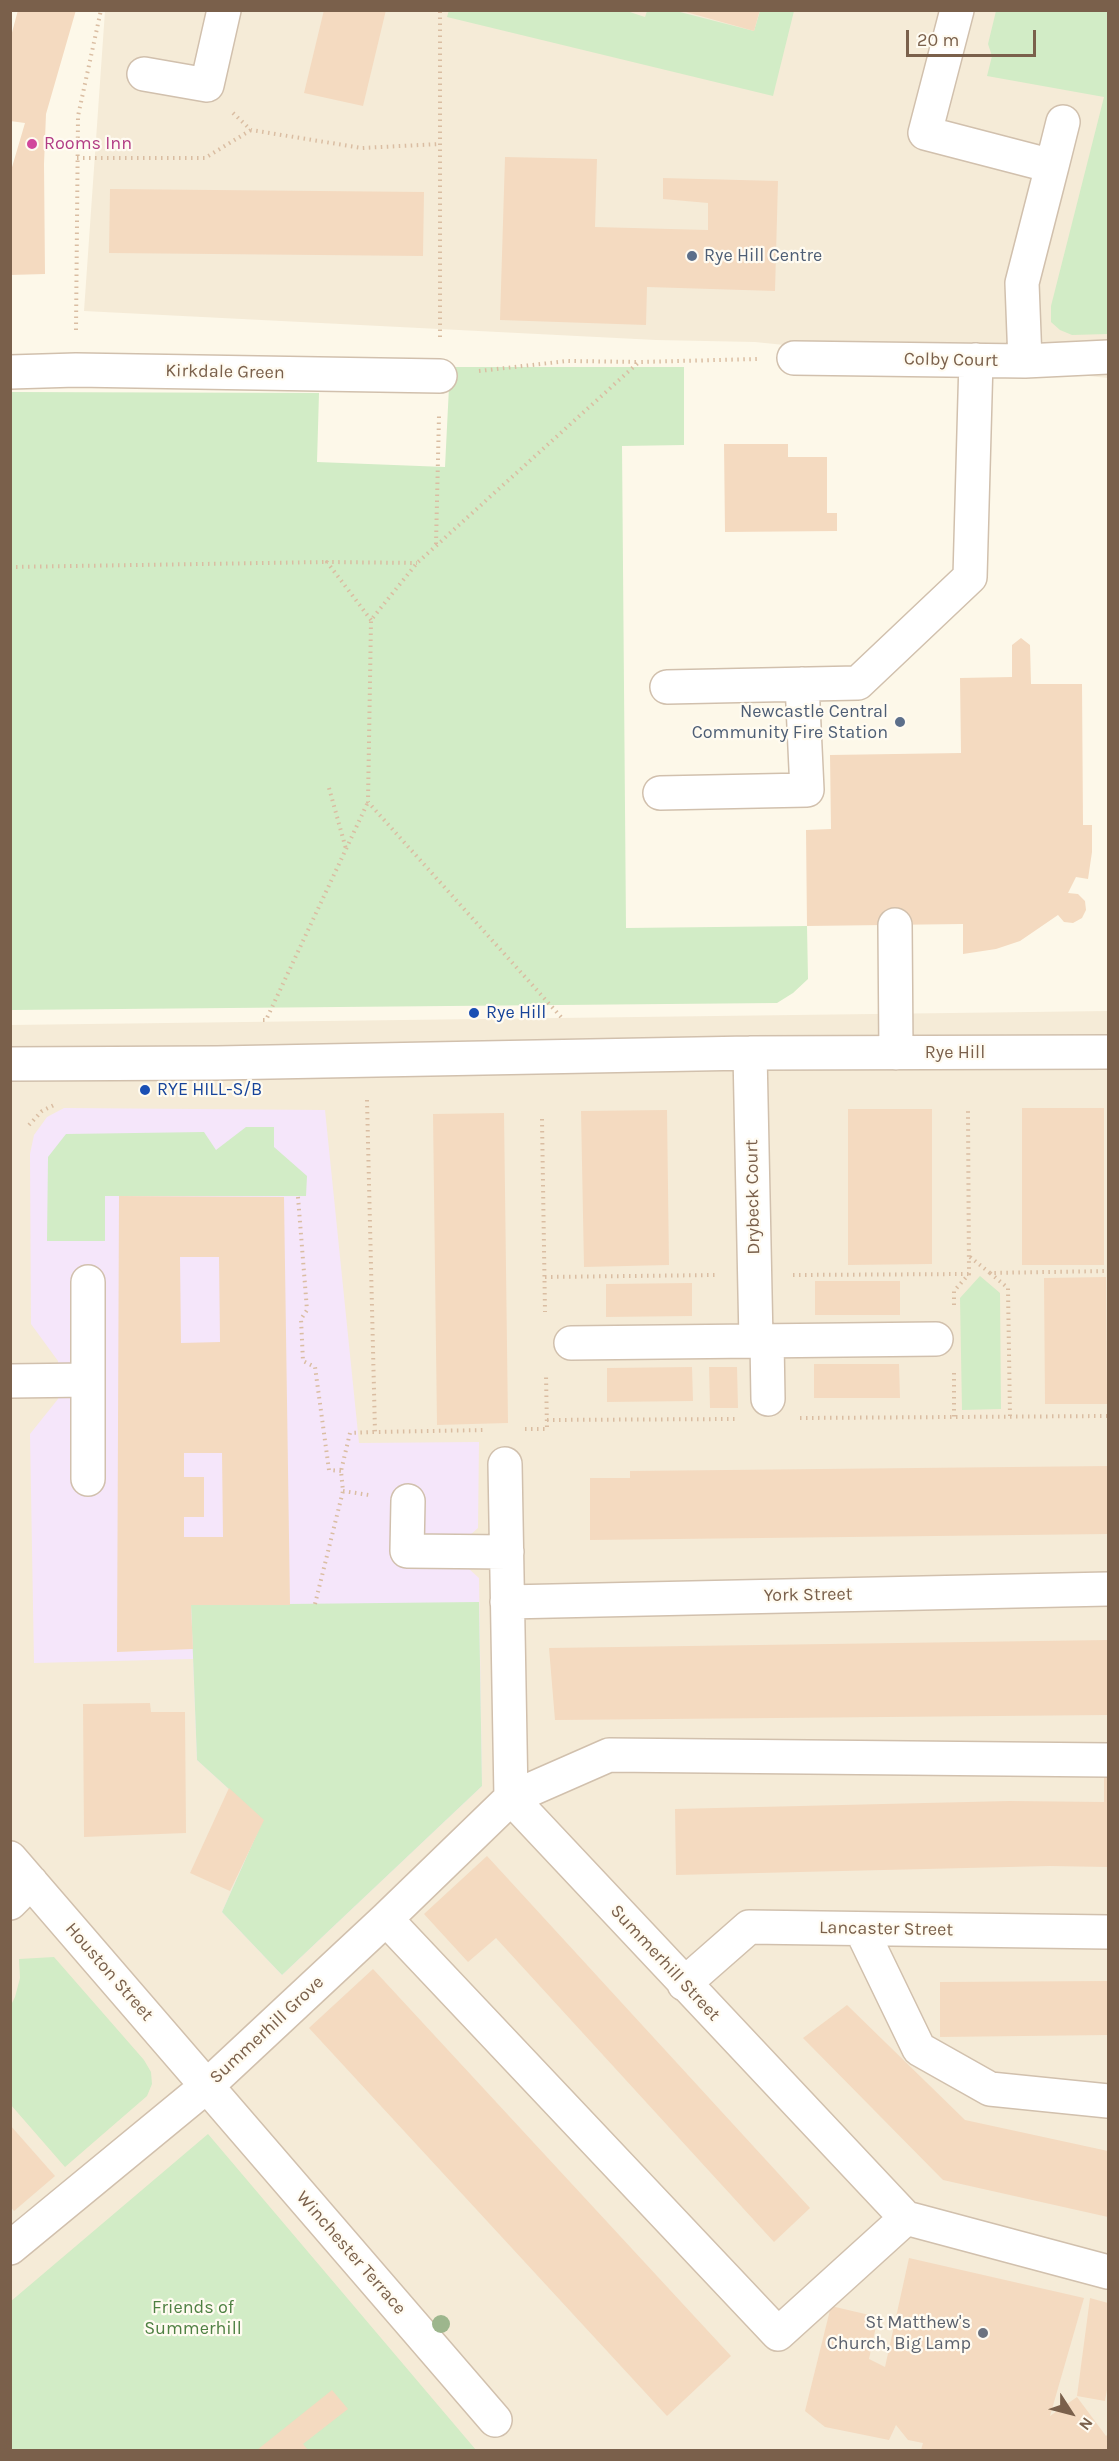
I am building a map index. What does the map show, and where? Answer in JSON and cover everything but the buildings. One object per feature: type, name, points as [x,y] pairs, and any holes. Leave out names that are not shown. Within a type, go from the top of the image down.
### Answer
[{"type":"street","points":[[144,74],[207,86],[224,10]]},
{"type":"street","points":[[957,10],[925,134],[1052,166]]},
{"type":"street","points":[[1025,361],[1022,283],[1063,122]]},
{"type":"street","name":"Colby Court","points":[[794,358],[1025,361],[1108,357]]},
{"type":"street","points":[[667,687],[858,683],[970,577],[976,360]]},
{"type":"street","name":"Kirkdale Green","points":[[10,372],[76,370],[440,375]]},
{"type":"street","points":[[660,793],[807,790],[802,684]]},
{"type":"street","points":[[895,925],[896,1053]]},
{"type":"street","name":"Rye Hill","points":[[10,1064],[750,1053],[1108,1052]]},
{"type":"street","name":"Drybeck Court","points":[[750,1053],[761,1341],[758,1409]]},
{"type":"street","points":[[88,1282],[88,1479]]},
{"type":"street","points":[[571,1342],[761,1341],[945,1327]]},
{"type":"street","points":[[10,1381],[88,1380]]},
{"type":"street","points":[[505,1464],[511,1798],[609,1755],[1108,1760]]},
{"type":"street","points":[[408,1501],[407,1551],[507,1552]]},
{"type":"street","name":"York Street","points":[[507,1602],[1108,1588]]},
{"type":"street","name":"Summerhill Grove","points":[[10,2248],[208,2085],[386,1919],[511,1798]]},
{"type":"street","name":"Summerhill Street","points":[[511,1798],[906,2218]]},
{"type":"street","name":"Houston Street","points":[[10,1858],[21,1893],[208,2085]]},
{"type":"street","points":[[386,1919],[778,2334],[906,2218],[1108,2272]]},
{"type":"street","name":"Lancaster Street","points":[[684,1984],[749,1927],[1108,1932]]},
{"type":"street","points":[[861,1929],[919,2049],[990,2089],[1108,2101]]},
{"type":"street","name":"Winchester Terrace","points":[[208,2085],[495,2420]]},
{"type":"path","points":[[76,370],[78,116],[101,10]]},
{"type":"path","points":[[436,544],[440,375],[440,10]]},
{"type":"path","points":[[207,86],[250,130],[362,148],[440,144]]},
{"type":"path","points":[[77,158],[205,158],[250,130]]},
{"type":"path","points":[[440,375],[567,361],[639,362],[794,358]]},
{"type":"path","points":[[256,1020],[266,1020],[368,802],[371,620],[417,563],[436,544],[639,362]]},
{"type":"path","points":[[10,567],[327,562],[417,563]]},
{"type":"path","points":[[327,562],[371,620]]},
{"type":"path","points":[[329,788],[346,849]]},
{"type":"path","points":[[368,802],[596,1055]]},
{"type":"path","points":[[366,1060],[375,1432]]},
{"type":"path","points":[[945,1327],[954,1291],[969,1274],[968,1111]]},
{"type":"path","points":[[542,1119],[545,1313]]},
{"type":"path","points":[[298,1197],[307,1310],[301,1319],[303,1361],[315,1367],[328,1470],[341,1471]]},
{"type":"path","points":[[970,1257],[1008,1288],[1010,1417]]},
{"type":"path","points":[[990,1274],[1108,1271]]},
{"type":"path","points":[[954,1371],[954,1418]]},
{"type":"path","points":[[546,1372],[547,1429]]},
{"type":"path","points":[[547,1420],[758,1409]]},
{"type":"path","points":[[795,1418],[1108,1416]]},
{"type":"path","points":[[315,1604],[343,1491],[341,1471],[350,1433],[494,1430]]},
{"type":"shaded area","points":[[105,11],[1108,11],[1108,378],[755,342],[656,340],[84,311]]},
{"type":"shaded area","points":[[1108,1011],[1108,2450],[11,2450],[10,1025]]},
{"type":"shaded area","points":[[64,1108],[325,1110],[359,1443],[479,1442],[478,1528],[468,1537],[468,1568],[479,1578],[482,1786],[282,1975],[222,1912],[263,1820],[197,1760],[193,1659],[34,1663],[30,1434],[58,1399],[58,1361],[31,1324],[30,1154],[34,1135],[47,1117]]},
{"type":"green space","points":[[449,10],[624,10],[645,17],[647,11],[676,11],[754,31],[760,11],[794,11],[773,96],[447,17]]},
{"type":"green space","points":[[996,11],[1108,11],[1108,334],[1072,335],[1060,330],[1051,322],[1051,306],[1104,97],[987,76],[992,56],[988,44]]},
{"type":"green space","points":[[450,367],[684,367],[684,445],[622,446],[626,928],[807,926],[808,979],[793,993],[777,1003],[11,1010],[11,392],[319,393],[317,462],[445,467]]},
{"type":"green space","points":[[246,1127],[274,1127],[274,1147],[307,1176],[306,1196],[105,1196],[105,1241],[47,1241],[48,1157],[66,1134],[204,1132],[216,1150]]},
{"type":"green space","points":[[980,1276],[1000,1293],[1001,1409],[962,1410],[960,1298]]},
{"type":"green space","points":[[479,1602],[482,1786],[282,1975],[222,1912],[263,1820],[197,1760],[191,1605]]},
{"type":"green space","points":[[54,1957],[144,2060],[151,2072],[152,2084],[147,2096],[65,2167],[11,2105],[11,2005],[20,1978],[19,1959]]},
{"type":"green space","name":"Friends of Summerhill","points":[[208,2134],[476,2450],[11,2450],[10,2302]]},
{"type":"place","name":"Rooms Inn","points":[[32,144]]},
{"type":"place","name":"Rye Hill Centre","points":[[692,256]]},
{"type":"place","name":"Newcastle Central Community Fire Station","points":[[900,722]]},
{"type":"place","name":"Rye Hill","points":[[474,1013]]},
{"type":"place","name":"RYE HILL-S/B","points":[[145,1090]]},
{"type":"place","name":"St Matthew's Church, Big Lamp","points":[[983,2333]]}]
